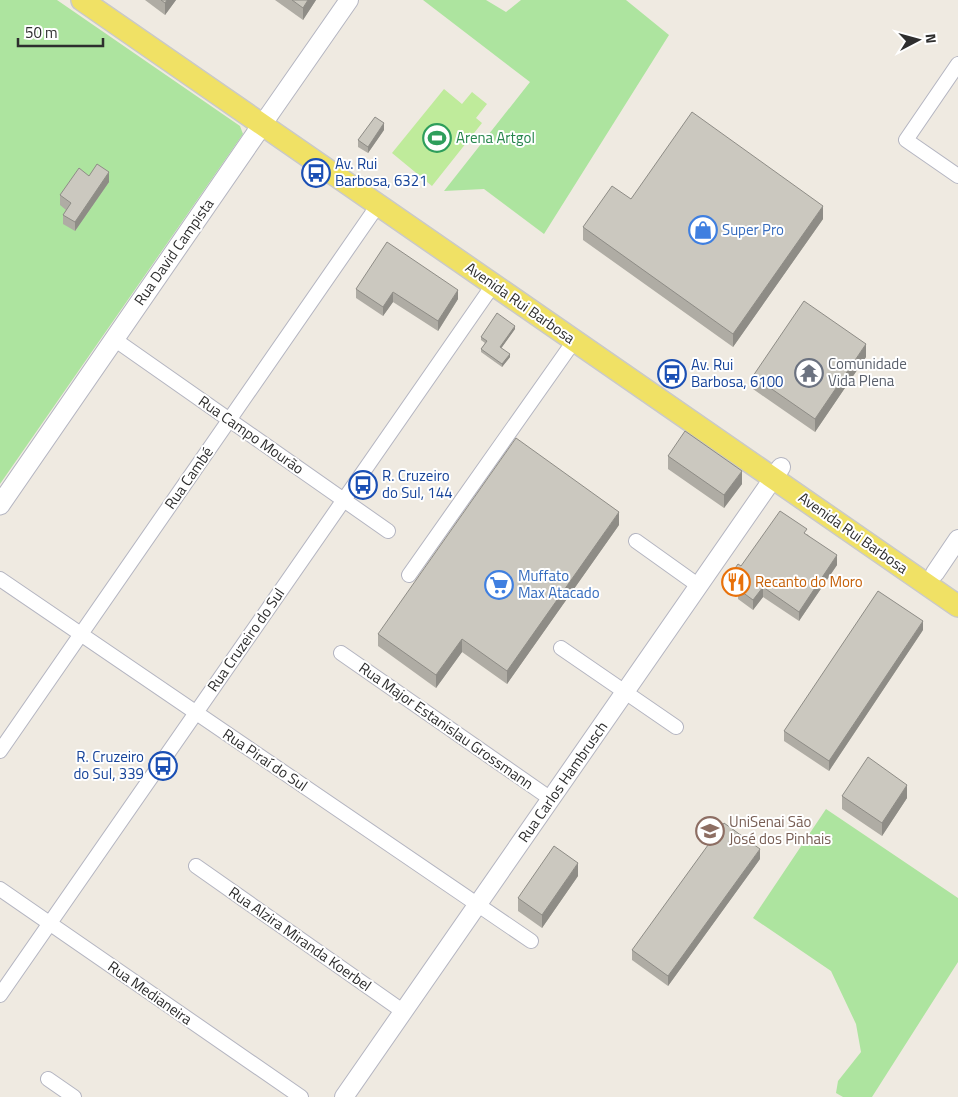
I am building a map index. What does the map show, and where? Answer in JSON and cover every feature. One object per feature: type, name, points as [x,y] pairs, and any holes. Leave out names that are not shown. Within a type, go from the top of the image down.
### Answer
[{"type":"main road","name":"Avenida Rui Barbosa","points":[[82,0],[266,119],[778,473],[958,606]]},
{"type":"main road","name":"Avenida Rui Barbosa","points":[[107,0],[378,205],[493,285],[574,341],[958,590]]},
{"type":"main road","name":"Rua David Campista","points":[[0,505],[266,119]]},
{"type":"street","name":"Rua David Campista","points":[[266,119],[349,0]]},
{"type":"street","points":[[958,64],[906,140],[958,176]]},
{"type":"street","name":"Rua Cambé","points":[[0,750],[378,205]]},
{"type":"street","name":"Rua Cruzeiro do Sul","points":[[0,995],[493,285]]},
{"type":"street","name":"Rua Campo Mourão","points":[[114,339],[388,530]]},
{"type":"street","points":[[409,575],[574,341]]},
{"type":"street","name":"Rua Carlos Hambrusch","points":[[344,1097],[778,473]]},
{"type":"street","points":[[934,574],[958,540]]},
{"type":"street","points":[[636,541],[699,586]]},
{"type":"street","name":"Rua Piraí do Sul","points":[[0,579],[531,941]]},
{"type":"street","points":[[561,648],[676,727]]},
{"type":"street","name":"Rua Major Estanislau Grossmann","points":[[342,653],[551,800]]},
{"type":"street","name":"Rua Alzira Miranda Koerbel","points":[[196,866],[404,1012]]},
{"type":"street","name":"Rua Medianeira","points":[[0,888],[301,1097]]},
{"type":"street","points":[[48,1079],[74,1097]]},
{"type":"green space","points":[[0,0],[57,0],[240,126],[243,134],[0,484]]},
{"type":"green space","points":[[423,0],[486,0],[506,12],[521,0],[626,0],[669,35],[544,234],[484,189],[444,191],[530,82]]},
{"type":"green space","name":"Arena Artgol","points":[[444,89],[462,104],[472,92],[487,104],[476,118],[482,123],[432,186],[392,153]]},
{"type":"green space","points":[[826,809],[958,898],[958,962],[872,1097],[843,1097],[836,1093],[838,1081],[861,1052],[856,1024],[831,971],[753,918]]},
{"type":"building","points":[[292,0],[308,0],[303,8]]},
{"type":"building","name":"Super Pro","points":[[692,112],[823,206],[733,334],[583,227],[612,186],[631,199]]},
{"type":"building","points":[[375,117],[384,123],[368,147],[358,140]]},
{"type":"building","points":[[97,164],[109,172],[75,222],[63,215],[71,203],[60,195],[79,168],[89,176]]},
{"type":"building","points":[[387,242],[458,290],[438,321],[393,292],[383,307],[356,289]]},
{"type":"building","name":"Comunidade Vida Plena","points":[[804,301],[866,344],[815,419],[753,376]]},
{"type":"building","points":[[497,313],[515,326],[500,347],[510,354],[502,364],[481,349],[487,341],[481,337]]},
{"type":"building","points":[[685,431],[742,471],[724,495],[668,456]]},
{"type":"building","name":"Muffato Max Atacado","points":[[516,438],[619,512],[507,671],[462,639],[436,675],[378,634]]},
{"type":"building","points":[[780,511],[807,529],[804,533],[837,555],[799,612],[763,587],[753,600],[738,589],[741,585],[729,577],[738,564],[741,566]]},
{"type":"building","points":[[878,591],[923,621],[829,761],[784,731]]},
{"type":"building","points":[[868,757],[907,785],[882,823],[842,796]]},
{"type":"building","points":[[724,823],[760,849],[668,976],[632,950]]},
{"type":"building","points":[[554,846],[578,863],[542,915],[518,898]]},
{"type":"place","name":"Arena Artgol","points":[[437,138]]},
{"type":"place","name":"Av. Rui Barbosa, 6321","points":[[316,173]]},
{"type":"place","name":"Super Pro","points":[[703,230]]},
{"type":"place","name":"Comunidade Vida Plena","points":[[809,373]]},
{"type":"place","name":"Av. Rui Barbosa, 6100","points":[[672,374]]},
{"type":"place","name":"R. Cruzeiro do Sul, 144","points":[[363,485]]},
{"type":"place","name":"Recanto do Moro","points":[[736,582]]},
{"type":"place","name":"Muffato Max Atacado","points":[[499,585]]},
{"type":"place","name":"R. Cruzeiro do Sul, 339","points":[[163,766]]},
{"type":"place","name":"UniSenai São José dos Pinhais","points":[[710,831]]}]
